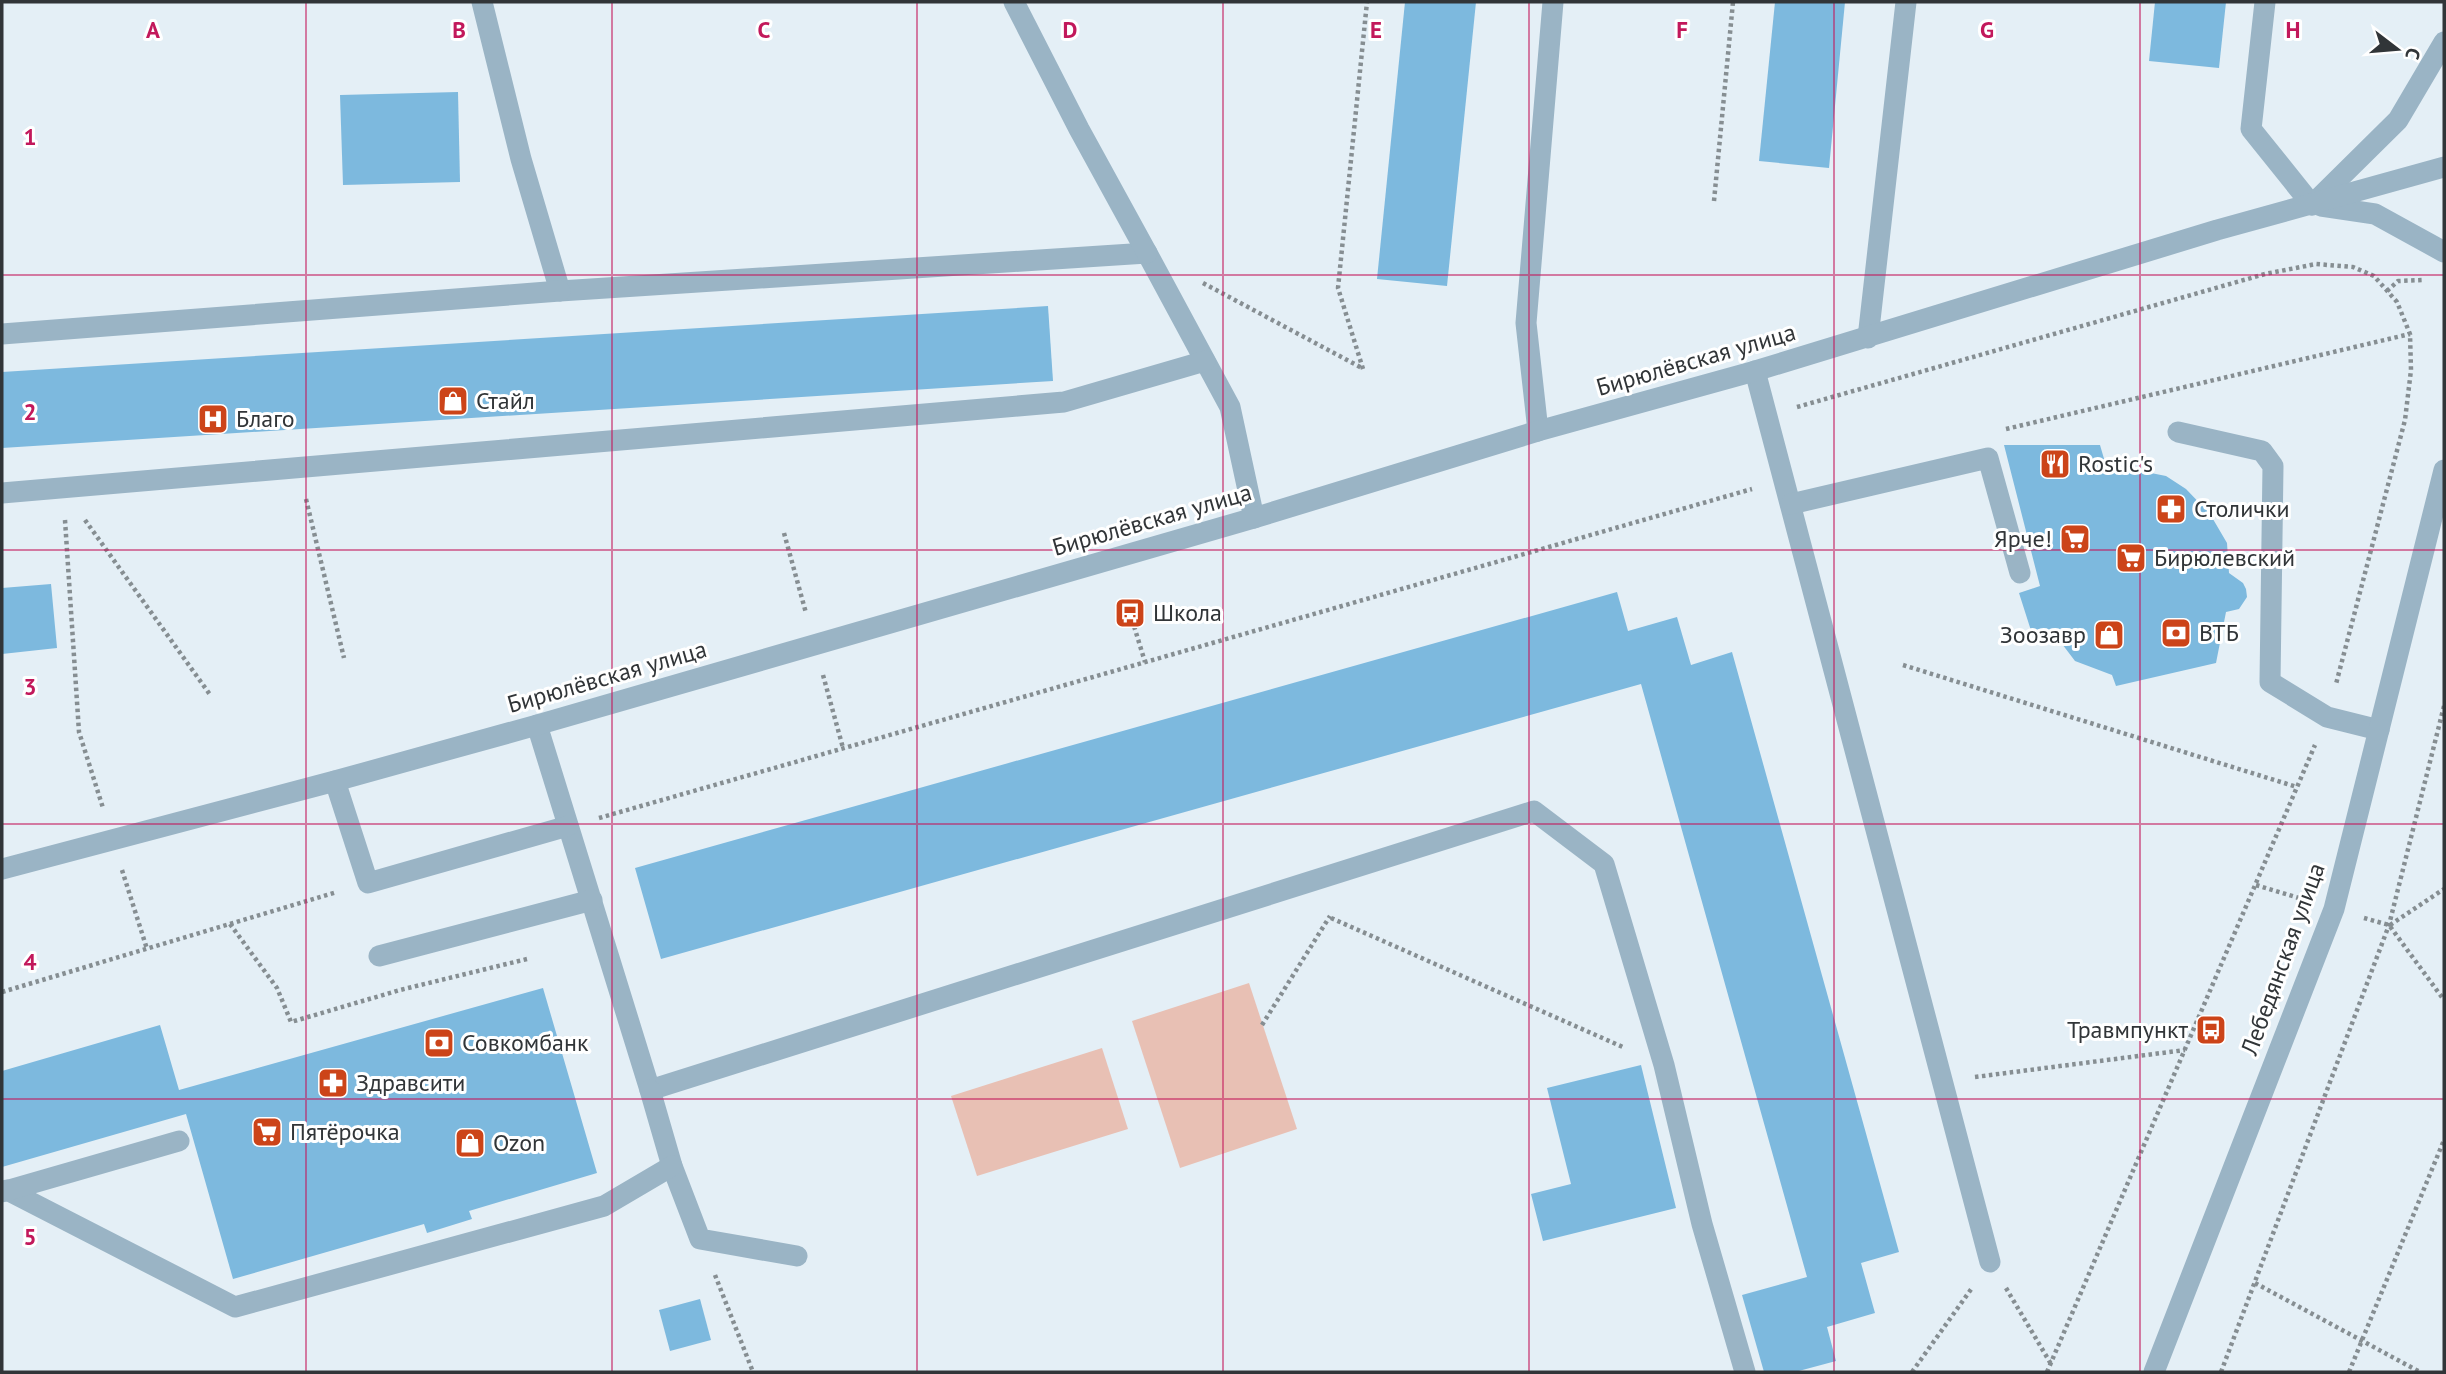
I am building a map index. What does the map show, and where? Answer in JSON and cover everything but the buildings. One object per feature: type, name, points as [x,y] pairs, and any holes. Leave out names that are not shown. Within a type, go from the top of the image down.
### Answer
[{"type":"street","points":[[482,2],[521,159],[560,291]]},
{"type":"street","points":[[1014,2],[1079,129],[1230,407],[1254,518]]},
{"type":"street","points":[[1538,430],[1526,323],[1553,2]]},
{"type":"street","points":[[1868,338],[1906,2]]},
{"type":"street","points":[[2265,2],[2251,129],[2312,205],[2444,167]]},
{"type":"street","name":"Бирюлёвская улица","points":[[2312,205],[2398,120],[2444,42]]},
{"type":"street","name":"Бирюлёвская улица","points":[[2,869],[537,725],[1254,518],[1538,430],[1755,371],[2217,230],[2312,205],[2375,214],[2444,252]]},
{"type":"street","points":[[2,334],[560,291],[1147,253]]},
{"type":"street","points":[[2,493],[1064,402],[1205,361]]},
{"type":"street","points":[[1755,371],[1990,1262]]},
{"type":"street","points":[[2178,432],[2262,451],[2273,466],[2270,682],[2327,717],[2379,730]]},
{"type":"street","points":[[1791,504],[1988,458],[2020,573]]},
{"type":"street","name":"Лебедянская улица","points":[[2154,1372],[2334,909],[2444,470]]},
{"type":"street","points":[[537,725],[672,1166],[700,1238],[797,1256]]},
{"type":"street","points":[[335,781],[368,883],[568,827]]},
{"type":"street","points":[[650,1090],[1534,811],[1604,864],[1664,1065],[1702,1224],[1745,1372]]},
{"type":"street","points":[[379,956],[592,900]]},
{"type":"street","points":[[5,1191],[179,1141]]},
{"type":"street","points":[[5,1191],[235,1307],[604,1206],[672,1166]]},
{"type":"path","points":[[1195,278],[1363,369],[1338,288],[1367,2]]},
{"type":"path","points":[[1714,201],[1733,2]]},
{"type":"path","points":[[1768,416],[2278,271],[2316,264],[2353,267],[2374,276],[2397,302],[2410,334],[2411,370],[2405,420],[2327,717],[2047,1372]]},
{"type":"path","points":[[2387,291],[2398,281],[2433,279]]},
{"type":"path","points":[[1998,431],[2410,334]]},
{"type":"path","points":[[298,468],[344,658]]},
{"type":"path","points":[[568,827],[1785,480]]},
{"type":"path","points":[[62,488],[211,696]]},
{"type":"path","points":[[62,488],[79,732],[147,949]]},
{"type":"path","points":[[1130,613],[1146,662]]},
{"type":"path","points":[[1903,665],[2297,788]]},
{"type":"path","points":[[2221,1372],[2389,925],[2444,706]]},
{"type":"path","points":[[1318,879],[1331,918],[1664,1065]]},
{"type":"path","points":[[2,992],[368,883]]},
{"type":"path","points":[[2389,925],[2444,889]]},
{"type":"path","points":[[1262,1025],[1331,918]]},
{"type":"path","points":[[230,925],[277,988],[291,1022],[400,990],[527,959]]},
{"type":"path","points":[[2389,925],[2444,1000]]},
{"type":"path","points":[[1943,1082],[2185,1050]]},
{"type":"path","points":[[2349,1372],[2444,1140]]},
{"type":"path","points":[[700,1238],[753,1372]]},
{"type":"path","points":[[1912,1372],[1990,1262],[2051,1364]]},
{"type":"path","points":[[2255,1283],[2420,1372]]},
{"type":"shaded area","points":[[1249,983],[1297,1129],[1180,1168],[1132,1021]]},
{"type":"shaded area","points":[[1102,1048],[1128,1129],[977,1176],[951,1096]]},
{"type":"place","name":"Стайл","points":[[453,401]]},
{"type":"place","name":"Благо","points":[[213,419]]},
{"type":"place","name":"Rostic's","points":[[2055,464]]},
{"type":"place","name":"Столички","points":[[2171,509]]},
{"type":"place","name":"Ярче!","points":[[2075,539]]},
{"type":"place","name":"Бирюлевский","points":[[2131,558]]},
{"type":"place","name":"Школа","points":[[1130,613]]},
{"type":"place","name":"ВТБ","points":[[2176,633]]},
{"type":"place","name":"Зоозавр","points":[[2109,635]]},
{"type":"place","name":"Травмпункт","points":[[2211,1030]]},
{"type":"place","name":"Совкомбанк","points":[[439,1043]]},
{"type":"place","name":"Здравсити","points":[[333,1083]]},
{"type":"place","name":"Пятёрочка","points":[[267,1132]]},
{"type":"place","name":"Ozon","points":[[470,1143]]}]
